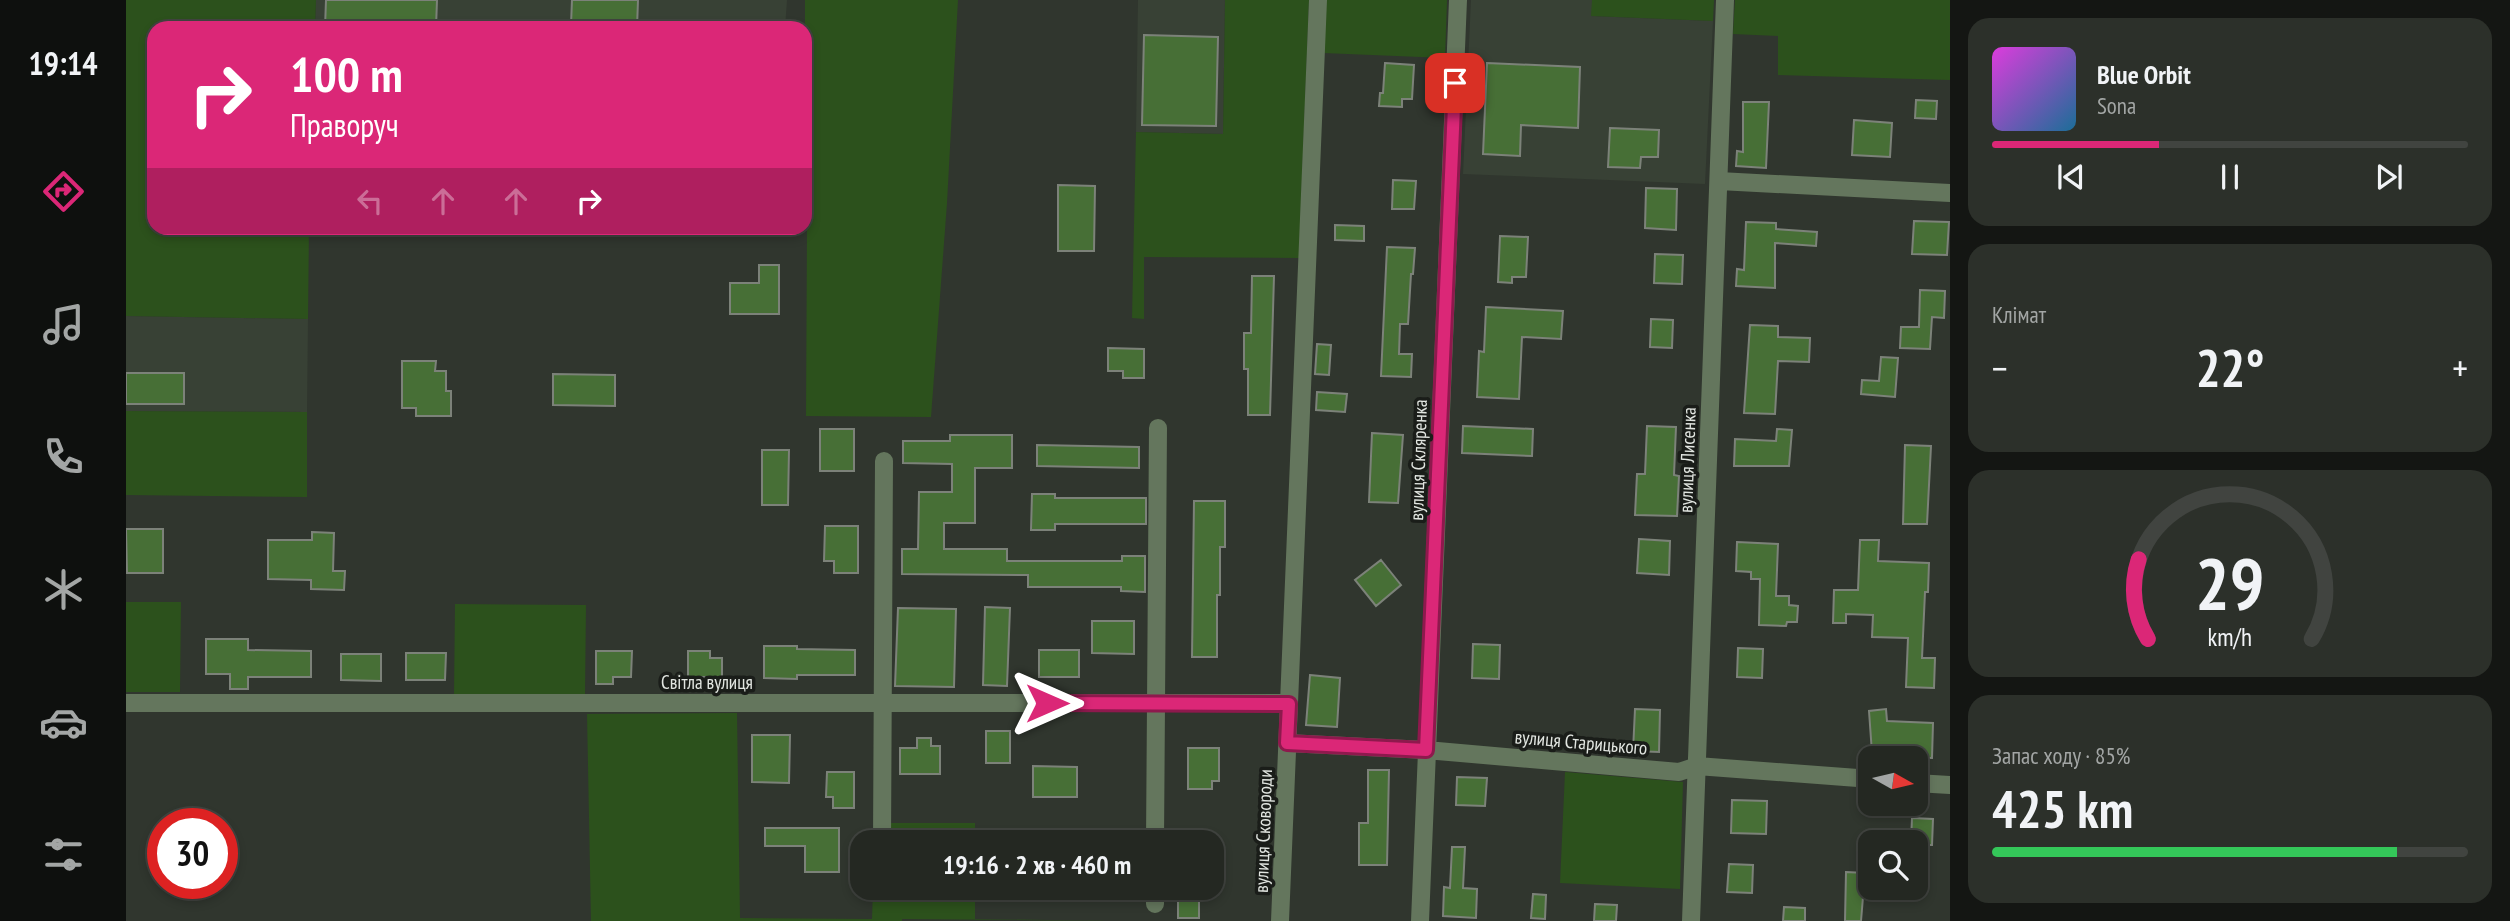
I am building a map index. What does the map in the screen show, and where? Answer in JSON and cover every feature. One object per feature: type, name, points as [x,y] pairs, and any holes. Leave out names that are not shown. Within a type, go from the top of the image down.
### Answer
[{"type":"street","name":"вулиця Сковороди","points":[[1280,921],[1318,0]]},
{"type":"street","name":"вулиця Скляренка","points":[[1420,921],[1458,0]]},
{"type":"street","name":"вулиця Лисенка","points":[[1691,921],[1725,0]]},
{"type":"street","points":[[1719,181],[1950,193]]},
{"type":"street","points":[[1156,830],[1158,428]]},
{"type":"street","points":[[882,830],[884,461]]},
{"type":"street","name":"Світла вулиця","points":[[126,703],[1289,704]]},
{"type":"street","name":"вулиця Старицького","points":[[1287,743],[1426,750],[1679,772],[1697,766],[1858,778]]},
{"type":"street","points":[[1928,784],[1950,785]]},
{"type":"shaded area","points":[[316,0],[787,0],[786,21],[315,21]]},
{"type":"shaded area","points":[[1138,0],[1225,0],[1223,134],[1136,132]]},
{"type":"shaded area","points":[[1471,0],[1592,0],[1592,16],[1713,21],[1705,184],[1463,174]]},
{"type":"shaded area","points":[[126,316],[308,319],[307,412],[126,411]]},
{"type":"green space","points":[[126,0],[316,0],[315,21],[147,21],[147,235],[309,235],[308,319],[126,316]]},
{"type":"green space","points":[[805,0],[958,0],[947,203],[931,417],[806,416],[807,235],[812,235],[812,21],[805,21]]},
{"type":"green space","points":[[1225,0],[1309,0],[1299,258],[1144,257],[1144,319],[1132,318],[1136,132],[1223,134]]},
{"type":"green space","points":[[1326,0],[1447,0],[1445,58],[1323,53]]},
{"type":"green space","points":[[1592,0],[1714,0],[1713,21],[1591,16]]},
{"type":"green space","points":[[1735,0],[1950,0],[1950,80],[1778,75],[1778,36],[1733,34]]},
{"type":"green space","points":[[126,411],[307,412],[307,497],[126,495]]},
{"type":"green space","points":[[126,602],[181,602],[180,692],[126,692]]},
{"type":"green space","points":[[455,604],[586,605],[585,694],[454,695]]},
{"type":"green space","points":[[737,713],[740,918],[872,919],[873,900],[975,900],[975,919],[1111,921],[591,921],[587,714]]},
{"type":"green space","points":[[1565,772],[1683,782],[1680,889],[1560,883]]},
{"type":"green space","points":[[890,823],[975,823],[975,830],[890,830]]},
{"type":"building","points":[[326,0],[437,0],[436,21],[325,21]]},
{"type":"building","points":[[572,0],[638,0],[637,21],[571,21]]},
{"type":"building","points":[[1144,35],[1218,37],[1216,126],[1142,125]]},
{"type":"building","points":[[1385,63],[1414,65],[1412,99],[1402,99],[1402,107],[1379,106],[1380,93],[1383,93]]},
{"type":"building","points":[[1487,63],[1580,67],[1578,128],[1521,125],[1520,156],[1483,154]]},
{"type":"building","points":[[1916,100],[1937,101],[1936,119],[1915,118]]},
{"type":"building","points":[[1743,102],[1769,102],[1766,168],[1736,166],[1737,151],[1743,152]]},
{"type":"building","points":[[1854,120],[1892,123],[1890,157],[1852,155]]},
{"type":"building","points":[[1610,128],[1659,130],[1658,157],[1641,157],[1640,168],[1608,167]]},
{"type":"building","points":[[1393,180],[1416,181],[1414,209],[1392,209]]},
{"type":"building","points":[[1058,185],[1095,186],[1094,251],[1058,251]]},
{"type":"building","points":[[1646,188],[1677,189],[1676,230],[1645,228]]},
{"type":"building","points":[[1914,221],[1949,222],[1947,255],[1912,254]]},
{"type":"building","points":[[1746,222],[1776,223],[1776,229],[1817,232],[1816,246],[1775,243],[1775,288],[1736,286],[1737,269],[1744,270]]},
{"type":"building","points":[[1335,225],[1364,226],[1364,241],[1335,240]]},
{"type":"building","points":[[1500,236],[1528,237],[1526,277],[1512,277],[1512,283],[1498,282]]},
{"type":"building","points":[[1387,247],[1415,248],[1408,324],[1400,324],[1399,354],[1412,354],[1411,377],[1381,376]]},
{"type":"building","points":[[1655,254],[1683,255],[1682,284],[1654,283]]},
{"type":"building","points":[[759,265],[779,265],[779,314],[730,314],[730,283],[759,283]]},
{"type":"building","points":[[1252,276],[1274,276],[1270,415],[1248,415],[1248,369],[1244,369],[1244,333],[1251,333]]},
{"type":"building","points":[[1920,290],[1945,291],[1944,318],[1932,317],[1930,349],[1900,348],[1901,327],[1919,327]]},
{"type":"building","points":[[1486,307],[1563,311],[1561,339],[1522,337],[1519,399],[1477,397],[1479,351],[1484,352]]},
{"type":"building","points":[[1651,319],[1673,320],[1672,348],[1650,347]]},
{"type":"building","points":[[1750,325],[1778,326],[1778,337],[1810,338],[1809,362],[1778,361],[1775,414],[1744,413]]},
{"type":"building","points":[[1317,344],[1331,345],[1329,375],[1315,374]]},
{"type":"building","points":[[1108,348],[1144,349],[1144,378],[1123,378],[1123,371],[1108,371]]},
{"type":"building","points":[[1881,357],[1898,358],[1895,397],[1861,394],[1862,380],[1879,381]]},
{"type":"building","points":[[402,361],[436,361],[435,371],[446,371],[446,391],[451,391],[451,416],[416,416],[416,408],[402,408]]},
{"type":"building","points":[[126,373],[184,373],[184,404],[126,404]]},
{"type":"building","points":[[553,374],[615,375],[615,406],[553,405]]},
{"type":"building","points":[[1317,392],[1347,394],[1345,412],[1316,410]]},
{"type":"building","points":[[1463,426],[1533,429],[1532,456],[1462,453]]},
{"type":"building","points":[[1647,426],[1676,427],[1674,475],[1679,476],[1677,516],[1635,515],[1637,474],[1645,474]]},
{"type":"building","points":[[820,429],[854,429],[854,471],[820,471]]},
{"type":"building","points":[[1777,429],[1792,430],[1789,466],[1734,466],[1735,439],[1776,441]]},
{"type":"building","points":[[1372,433],[1403,435],[1398,503],[1369,502]]},
{"type":"building","points":[[950,435],[1012,435],[1012,468],[975,468],[975,523],[944,523],[944,549],[1007,549],[1007,561],[1122,561],[1122,556],[1145,556],[1145,592],[1121,591],[1121,587],[1028,587],[1028,575],[902,574],[902,549],[918,549],[919,492],[952,492],[952,464],[903,463],[903,441],[950,441]]},
{"type":"building","points":[[1037,445],[1139,447],[1139,468],[1037,466]]},
{"type":"building","points":[[1905,445],[1931,446],[1927,524],[1903,524]]},
{"type":"building","points":[[762,450],[789,450],[788,505],[762,505]]},
{"type":"building","points":[[1032,494],[1055,494],[1055,498],[1146,498],[1146,524],[1055,524],[1055,530],[1031,530]]},
{"type":"building","points":[[1194,501],[1225,501],[1225,547],[1220,547],[1220,595],[1217,595],[1217,657],[1192,657]]},
{"type":"building","points":[[825,526],[858,526],[858,573],[834,573],[834,561],[824,561]]},
{"type":"building","points":[[126,529],[163,529],[163,573],[127,573]]},
{"type":"building","points":[[312,532],[334,533],[333,571],[345,571],[344,590],[311,589],[311,580],[268,579],[268,540],[312,540]]},
{"type":"building","points":[[1639,539],[1670,541],[1669,575],[1637,573]]},
{"type":"building","points":[[1860,540],[1879,540],[1878,561],[1929,563],[1922,658],[1935,658],[1934,688],[1906,687],[1908,638],[1872,637],[1873,615],[1846,614],[1846,623],[1833,623],[1834,590],[1858,590]]},
{"type":"building","points":[[1737,542],[1778,544],[1776,596],[1789,596],[1789,605],[1798,606],[1797,622],[1787,622],[1786,626],[1759,625],[1760,579],[1751,579],[1751,572],[1736,571]]},
{"type":"building","points":[[1381,560],[1401,585],[1376,606],[1355,580]]},
{"type":"building","points":[[985,607],[1010,608],[1007,686],[983,685]]},
{"type":"building","points":[[898,608],[956,609],[954,687],[895,686]]},
{"type":"building","points":[[1092,621],[1134,621],[1134,654],[1092,653]]},
{"type":"building","points":[[206,639],[248,639],[248,650],[311,651],[311,677],[248,677],[248,689],[230,689],[230,674],[206,674]]},
{"type":"building","points":[[1473,644],[1500,645],[1499,679],[1472,678]]},
{"type":"building","points":[[764,646],[855,650],[855,675],[764,678]]},
{"type":"building","points":[[1738,648],[1763,649],[1762,678],[1737,677]]},
{"type":"building","points":[[1039,650],[1079,650],[1079,677],[1039,677]]},
{"type":"building","points":[[596,651],[632,651],[631,677],[613,677],[613,684],[596,684]]},
{"type":"building","points":[[688,651],[710,651],[710,658],[722,658],[722,677],[688,677]]},
{"type":"building","points":[[406,653],[446,653],[445,680],[406,680]]},
{"type":"building","points":[[341,654],[381,654],[381,681],[341,680]]},
{"type":"building","points":[[1310,675],[1340,678],[1337,727],[1306,725]]},
{"type":"building","points":[[1635,709],[1660,710],[1659,752],[1633,751]]},
{"type":"building","points":[[1886,709],[1887,721],[1933,723],[1932,758],[1928,758],[1928,746],[1872,746],[1869,711]]},
{"type":"building","points":[[986,731],[1010,731],[1010,763],[986,763]]},
{"type":"building","points":[[752,735],[790,735],[789,783],[752,782]]},
{"type":"building","points":[[917,738],[931,738],[931,746],[940,746],[940,774],[900,774],[900,748],[917,748]]},
{"type":"building","points":[[1188,748],[1219,748],[1219,781],[1212,781],[1212,789],[1188,789]]},
{"type":"building","points":[[1033,766],[1077,767],[1077,797],[1033,797]]},
{"type":"building","points":[[1368,770],[1389,770],[1387,865],[1359,865],[1359,823],[1368,823]]},
{"type":"building","points":[[827,772],[854,772],[854,808],[833,808],[833,797],[826,797]]},
{"type":"building","points":[[1457,777],[1487,778],[1485,806],[1456,805]]},
{"type":"building","points":[[1732,800],[1767,801],[1766,834],[1731,833]]},
{"type":"building","points":[[1912,818],[1933,819],[1932,845],[1928,845],[1928,830],[1912,830]]},
{"type":"building","points":[[765,828],[839,828],[839,872],[805,872],[805,846],[765,846]]},
{"type":"building","points":[[1452,847],[1465,847],[1463,888],[1477,889],[1476,918],[1443,916],[1444,887],[1450,888]]},
{"type":"building","points":[[1729,864],[1753,865],[1752,893],[1727,892]]},
{"type":"building","points":[[1846,872],[1858,873],[1858,900],[1863,900],[1861,921],[1845,921]]},
{"type":"building","points":[[1533,894],[1546,895],[1545,919],[1531,918]]},
{"type":"building","points":[[1178,900],[1199,900],[1199,918],[1178,918]]},
{"type":"building","points":[[1595,904],[1617,905],[1616,921],[1594,921]]},
{"type":"building","points":[[1784,907],[1805,908],[1805,921],[1783,921]]},
{"type":"route","points":[[1047,703],[1289,704],[1287,743],[1426,750],[1455,83]]}]
